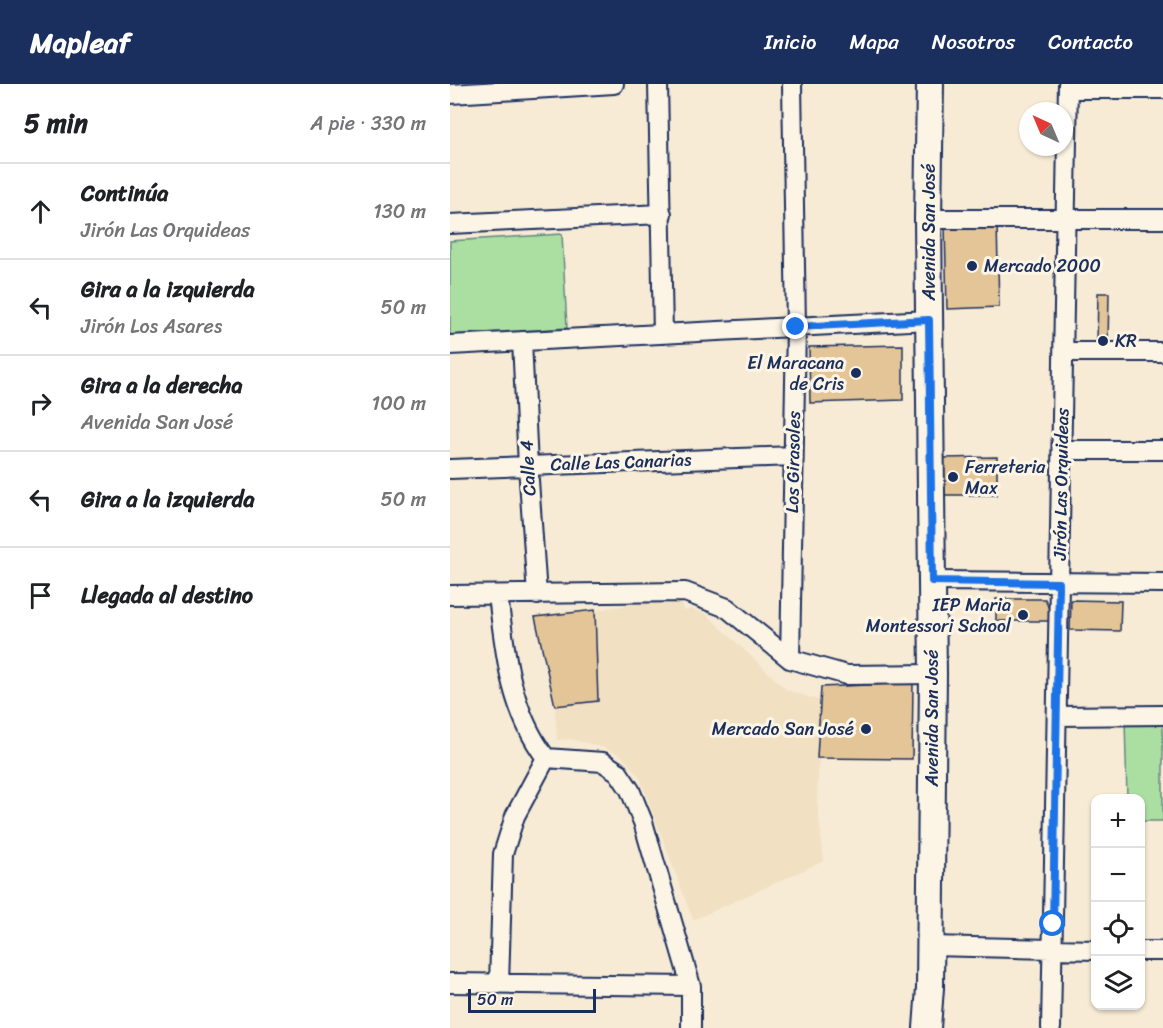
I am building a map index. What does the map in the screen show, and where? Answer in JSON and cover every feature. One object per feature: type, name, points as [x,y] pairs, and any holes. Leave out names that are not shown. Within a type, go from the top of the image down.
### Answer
[{"type":"street","points":[[450,94],[509,87],[614,84]]},
{"type":"street","points":[[658,84],[663,334]]},
{"type":"street","name":"Los Girasoles","points":[[790,659],[796,327],[792,84]]},
{"type":"street","name":"Avenida San José","points":[[927,1028],[931,946],[933,674],[928,219],[930,84]]},
{"type":"street","points":[[1068,87],[1163,89]]},
{"type":"street","name":"Jirón Las Orquideas","points":[[1051,1028],[1068,87]]},
{"type":"street","points":[[450,224],[662,214]]},
{"type":"street","points":[[928,219],[1163,219]]},
{"type":"street","points":[[450,345],[929,320]]},
{"type":"street","name":"Calle 4","points":[[522,341],[537,595]]},
{"type":"street","points":[[1064,352],[1163,352]]},
{"type":"street","points":[[1062,450],[1163,450]]},
{"type":"street","name":"Calle Las Canarias","points":[[450,469],[793,456]]},
{"type":"street","points":[[932,581],[1163,583]]},
{"type":"street","points":[[450,595],[685,592],[727,608],[790,659],[847,675],[933,674]]},
{"type":"street","points":[[498,595],[507,670],[517,705],[534,741],[546,758]]},
{"type":"street","points":[[1057,716],[1163,715]]},
{"type":"street","points":[[499,984],[502,854],[515,816],[546,758]]},
{"type":"street","points":[[546,758],[603,762],[618,772],[630,790],[643,822],[691,986],[692,1028]]},
{"type":"street","points":[[931,946],[1091,950]]},
{"type":"street","points":[[1145,951],[1163,951]]},
{"type":"street","points":[[450,983],[691,986]]},
{"type":"shaded area","points":[[680,598],[683,611],[691,609],[706,614],[787,690],[821,701],[817,801],[824,861],[693,920],[639,776],[621,755],[602,747],[571,739],[557,740],[555,706],[598,701],[595,610]]},
{"type":"green space","points":[[562,234],[567,328],[450,335],[450,241]]},
{"type":"green space","points":[[1125,720],[1163,721],[1163,821],[1145,821],[1145,794],[1127,794]]},
{"type":"building","name":"Mercado 2000","points":[[997,224],[999,307],[947,309],[945,226]]},
{"type":"building","points":[[1098,293],[1109,293],[1108,344],[1097,344]]},
{"type":"building","name":"El Maracana de Cris","points":[[903,345],[903,400],[810,403],[809,347]]},
{"type":"building","points":[[997,457],[997,495],[944,495],[944,458]]},
{"type":"building","name":"IEP Maria Montessori School","points":[[996,599],[1045,599],[1049,609],[1049,621],[996,621]]},
{"type":"building","points":[[1071,600],[1121,601],[1120,631],[1070,630]]},
{"type":"building","points":[[595,610],[598,701],[555,706],[535,617]]},
{"type":"building","name":"Mercado San José","points":[[913,683],[912,759],[817,758],[821,687]]},
{"type":"place","name":"Mercado 2000","points":[[972,266]]},
{"type":"place","name":"KR","points":[[1103,341]]},
{"type":"place","name":"El Maracana de Cris","points":[[856,373]]},
{"type":"place","name":"Ferreteria Max","points":[[953,477]]},
{"type":"place","name":"IEP Maria Montessori School","points":[[1023,615]]},
{"type":"place","name":"Mercado San José","points":[[866,729]]},
{"type":"route","points":[[796,327],[929,320],[932,581],[1059,583],[1053,924]]}]
